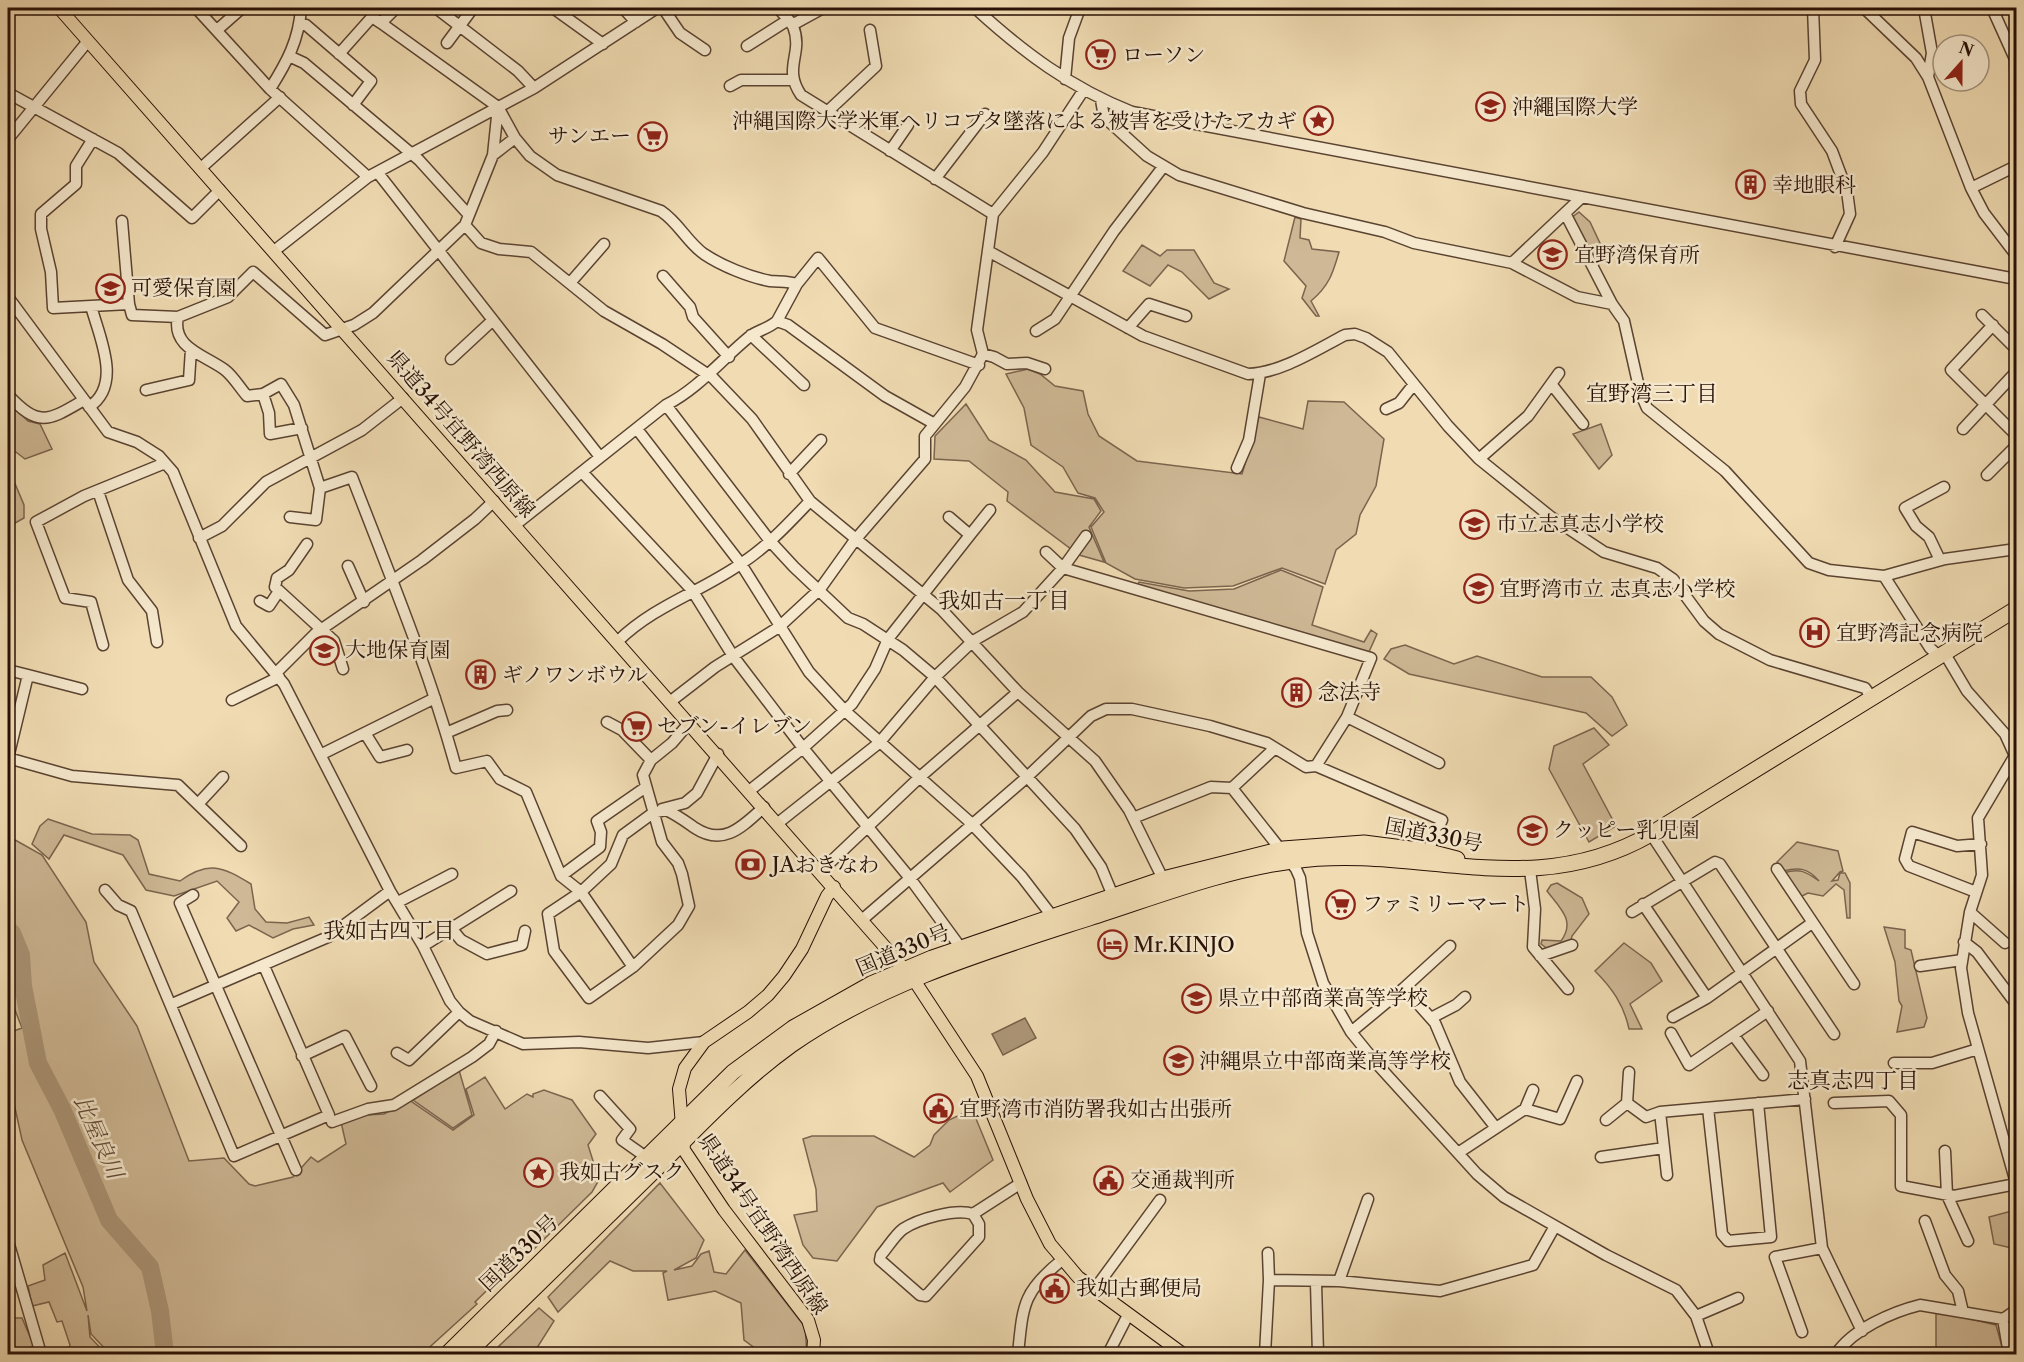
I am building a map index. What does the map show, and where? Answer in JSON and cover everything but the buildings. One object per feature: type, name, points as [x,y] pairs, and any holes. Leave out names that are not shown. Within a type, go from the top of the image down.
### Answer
[{"type":"highway","name":"国道330号","points":[[467,1354],[746,1081],[792,1045],[909,974],[961,948],[1163,879],[1287,855],[1425,857],[1496,870],[1530,870],[1574,865],[1619,850],[1651,834],[2016,609]]},
{"type":"highway","name":"国道330号","points":[[448,1354],[733,1072],[793,1028],[831,1005],[909,974],[1287,855]]},
{"type":"main road","name":"県道34号宜野湾西原線","points":[[59,8],[690,722],[909,974],[977,1076],[1041,1228],[1062,1260],[1094,1290],[1183,1354]]},
{"type":"main road","name":"県道34号宜野湾西原線","points":[[813,1354],[814,1340],[807,1320],[724,1210],[681,1143],[680,1081],[687,1064],[704,1042],[768,995],[802,949],[827,896],[834,887]]},
{"type":"street","points":[[196,8],[270,89],[373,175],[493,320],[600,457]]},
{"type":"street","points":[[217,30],[242,8]]},
{"type":"street","points":[[270,89],[291,57],[300,24],[301,8]]},
{"type":"street","points":[[381,23],[396,8]]},
{"type":"street","points":[[436,8],[518,71],[534,88]]},
{"type":"street","points":[[447,43],[473,8]]},
{"type":"street","points":[[553,8],[603,44]]},
{"type":"street","points":[[623,8],[636,22]]},
{"type":"street","points":[[274,251],[373,175],[412,156],[534,88],[657,8]]},
{"type":"street","points":[[663,8],[680,33],[705,50]]},
{"type":"street","points":[[778,8],[790,22],[797,46],[791,73],[792,80],[801,95],[993,214]]},
{"type":"street","points":[[747,46],[790,22],[823,8]]},
{"type":"street","points":[[975,8],[1015,42],[1083,91],[1132,112],[1164,120],[1582,197],[1835,247],[2016,279]]},
{"type":"street","points":[[1065,79],[1070,38],[1080,8]]},
{"type":"street","points":[[1814,8],[1815,60],[1800,91],[1801,104],[1832,151],[1847,192],[1850,214],[1835,247]]},
{"type":"street","points":[[1864,8],[1916,58],[1928,77],[1971,188],[1984,213],[2016,255]]},
{"type":"street","points":[[1924,8],[1932,53],[1928,77]]},
{"type":"street","points":[[1992,8],[2015,59],[2016,94]]},
{"type":"street","points":[[339,54],[372,17],[498,107],[515,138],[530,156],[558,175],[638,202],[668,216],[675,220],[704,254],[747,274],[772,281],[785,280],[797,284]]},
{"type":"street","points":[[300,24],[371,81],[353,105]]},
{"type":"street","points":[[827,112],[876,66],[870,30]]},
{"type":"street","points":[[8,139],[88,41]]},
{"type":"street","points":[[291,57],[304,63],[419,160],[467,213]]},
{"type":"street","points":[[730,86],[741,80],[792,80]]},
{"type":"street","points":[[671,701],[779,627],[820,589],[855,540],[925,459],[925,436],[933,423],[965,387],[981,359],[976,330],[993,214],[1043,152],[1083,91]]},
{"type":"street","points":[[8,93],[118,153],[192,218],[220,190]]},
{"type":"street","points":[[201,168],[280,98]]},
{"type":"street","points":[[1101,100],[1104,117],[1163,167],[1228,192],[1303,213],[1385,232],[1414,243],[1512,263],[1577,297],[1612,304]]},
{"type":"street","points":[[122,221],[129,304],[132,315],[178,317],[228,297],[253,272],[322,335],[343,329],[373,313],[465,225],[467,213],[493,155],[498,107]]},
{"type":"street","points":[[935,179],[985,114]]},
{"type":"street","points":[[890,151],[908,125]]},
{"type":"street","points":[[493,155],[515,138]]},
{"type":"street","points":[[93,139],[76,166],[76,184],[42,214],[40,229],[51,272],[53,308],[129,304]]},
{"type":"street","points":[[1971,188],[2016,166]]},
{"type":"street","points":[[1036,331],[1055,319],[1163,167]]},
{"type":"street","points":[[1512,263],[1566,215],[1582,197]]},
{"type":"street","points":[[1566,215],[1612,304],[1624,321],[1640,392],[1647,408],[1725,471],[1809,563],[1829,570],[1884,576],[1940,560],[2016,549]]},
{"type":"street","points":[[465,225],[481,243],[499,249],[531,252],[604,311],[662,344],[709,376],[740,404],[810,501],[924,595],[973,641],[1018,692],[1095,761],[1133,818],[1163,879]]},
{"type":"street","points":[[570,284],[604,244]]},
{"type":"street","points":[[988,251],[1128,328],[1191,355],[1248,374],[1260,374],[1345,335],[1355,334],[1388,352],[1479,459],[1551,517],[1604,552],[1657,568],[1673,579],[1704,621],[1719,634],[1770,660],[1865,688],[1872,698]]},
{"type":"street","points":[[515,525],[666,405],[682,397],[709,376],[751,335],[766,330],[777,321],[797,284],[818,258],[875,328],[981,359],[994,357],[1007,364],[1027,363],[1045,369]]},
{"type":"street","points":[[663,276],[690,307],[693,317],[729,357]]},
{"type":"street","points":[[8,297],[108,432],[137,442],[173,472],[236,626],[250,647],[277,675],[322,754],[390,891],[423,946],[450,1001],[459,1012],[470,1021],[523,1044],[579,1042],[648,1048],[704,1042]]},
{"type":"street","points":[[1128,328],[1149,303],[1186,316]]},
{"type":"street","points":[[8,395],[22,410],[37,418],[52,418],[87,403],[98,401],[107,383],[106,362],[91,306]]},
{"type":"street","points":[[1982,315],[2016,349]]},
{"type":"street","points":[[178,317],[175,328],[183,344],[226,371],[247,396],[263,394],[281,384],[294,405],[320,488],[316,520],[290,517]]},
{"type":"street","points":[[451,358],[493,320]]},
{"type":"street","points":[[777,321],[788,325],[885,396],[933,423]]},
{"type":"street","points":[[1993,326],[1951,370],[2016,435]]},
{"type":"street","points":[[751,335],[804,385]]},
{"type":"street","points":[[147,390],[189,380],[191,349]]},
{"type":"street","points":[[1963,429],[2016,372]]},
{"type":"street","points":[[1479,459],[1528,416],[1559,373]]},
{"type":"street","points":[[1237,468],[1249,440],[1260,374]]},
{"type":"street","points":[[1386,409],[1399,403],[1414,384]]},
{"type":"street","points":[[1552,384],[1583,424]]},
{"type":"street","points":[[263,394],[269,413],[270,434],[302,428]]},
{"type":"street","points":[[199,538],[222,526],[267,482],[363,430],[403,398]]},
{"type":"street","points":[[666,405],[770,541],[848,618],[888,639],[935,677],[1075,829],[1101,867],[1113,896]]},
{"type":"street","points":[[637,429],[688,492],[741,564],[808,672],[879,743],[971,823],[1022,877],[1052,916]]},
{"type":"street","points":[[789,474],[821,440]]},
{"type":"street","points":[[1987,475],[2016,446]]},
{"type":"street","points":[[103,645],[91,602],[65,598],[36,522],[98,490],[165,463]]},
{"type":"street","points":[[582,472],[692,590],[734,656],[802,748],[831,780],[909,878],[961,948]]},
{"type":"street","points":[[320,488],[352,477],[393,581],[435,698],[456,768],[487,761],[500,778],[526,792],[561,876],[581,891],[633,967]]},
{"type":"street","points":[[1940,560],[1929,537],[1916,525],[1905,508],[1944,486]]},
{"type":"street","points":[[98,490],[128,580],[152,611],[157,642]]},
{"type":"street","points":[[232,700],[277,675],[321,630],[393,581],[468,525],[494,501]]},
{"type":"street","points":[[618,641],[654,612],[741,564],[770,541],[810,501]]},
{"type":"street","points":[[749,790],[802,748],[844,710],[865,686],[888,639],[990,510]]},
{"type":"street","points":[[949,517],[969,535]]},
{"type":"street","points":[[778,823],[879,743],[935,677],[973,641],[1023,612],[1063,568],[1086,536]]},
{"type":"street","points":[[307,544],[289,570],[277,578],[275,586],[334,641],[343,669]]},
{"type":"street","points":[[1046,552],[1063,568],[1371,658],[1347,717],[1316,766]]},
{"type":"street","points":[[348,566],[364,602]]},
{"type":"street","points":[[1834,1103],[1889,1101],[1901,1115],[1901,1186],[1954,1197],[2016,1184],[1968,1013],[1962,960],[1970,912],[1982,874],[1978,818],[2015,757],[2005,734],[1967,691],[1942,655],[1930,648],[1884,576]]},
{"type":"street","points":[[260,601],[269,606],[279,591]]},
{"type":"street","points":[[8,670],[82,689]]},
{"type":"street","points":[[28,675],[12,722],[8,758],[72,776],[178,785],[241,846]]},
{"type":"street","points":[[821,871],[920,777],[980,728],[1018,692]]},
{"type":"street","points":[[322,754],[435,698]]},
{"type":"street","points":[[862,919],[1026,778],[1091,716],[1106,709],[1132,709],[1210,726],[1275,748],[1306,767],[1316,766],[1442,820],[1438,834],[1425,857]]},
{"type":"street","points":[[446,733],[497,711],[507,710]]},
{"type":"street","points":[[1347,717],[1439,762]]},
{"type":"street","points":[[607,722],[622,730],[651,760]]},
{"type":"street","points":[[690,722],[672,743],[651,760],[643,775],[656,812],[662,842],[678,862],[688,906],[678,925],[633,967],[589,998],[554,951],[548,914],[581,891],[611,864],[622,835],[656,812],[685,803],[697,794],[718,754]]},
{"type":"street","points":[[365,733],[380,757],[407,750]]},
{"type":"street","points":[[1133,818],[1210,788],[1232,788],[1275,748]]},
{"type":"street","points":[[198,804],[223,777]]},
{"type":"street","points":[[561,876],[600,847],[601,832],[597,821],[646,787]]},
{"type":"street","points":[[1232,788],[1287,855],[1300,878],[1311,949],[1323,983],[1351,1032],[1458,1153],[1504,1197],[1670,1287],[1696,1316],[1709,1354]]},
{"type":"street","points":[[656,812],[675,814],[705,833],[723,836],[735,832],[764,807]]},
{"type":"street","points":[[1976,892],[1909,866],[1905,859],[1912,832],[1957,846],[1981,844]]},
{"type":"street","points":[[1651,834],[1800,1061],[1822,1248],[1862,1331]]},
{"type":"street","points":[[1632,912],[1680,881],[1715,862],[1720,864],[1834,1034]]},
{"type":"street","points":[[1777,869],[1854,984]]},
{"type":"street","points":[[1530,870],[1534,909],[1533,947],[1568,989]]},
{"type":"street","points":[[398,902],[452,874]]},
{"type":"street","points":[[105,890],[118,905],[131,911],[234,1156],[329,1115],[264,966]]},
{"type":"street","points":[[172,1004],[328,937],[390,891]]},
{"type":"street","points":[[423,946],[511,891]]},
{"type":"street","points":[[193,895],[180,903],[296,1170]]},
{"type":"street","points":[[1643,904],[1707,998]]},
{"type":"street","points":[[1970,912],[2005,943]]},
{"type":"street","points":[[1673,1017],[1707,998],[1812,923]]},
{"type":"street","points":[[451,928],[461,940],[487,954],[522,945],[525,931]]},
{"type":"street","points":[[1964,942],[1977,952],[2016,1004]]},
{"type":"street","points":[[1540,956],[1572,945]]},
{"type":"street","points":[[1351,1032],[1450,946]]},
{"type":"street","points":[[1920,966],[1962,960]]},
{"type":"street","points":[[1404,988],[1431,1018],[1460,1082],[1496,1128]]},
{"type":"street","points":[[1431,1018],[1456,1005],[1465,997]]},
{"type":"street","points":[[1671,1033],[1689,1065],[1768,1011]]},
{"type":"street","points":[[397,1053],[409,1060],[459,1012]]},
{"type":"street","points":[[332,1122],[368,1109],[394,1105],[472,1057],[489,1044],[496,1031]]},
{"type":"street","points":[[302,1056],[345,1036],[371,1086]]},
{"type":"street","points":[[1734,1036],[1762,1075]]},
{"type":"street","points":[[1894,1062],[1932,1063],[1978,1049]]},
{"type":"street","points":[[1606,1120],[1627,1103],[1629,1072]]},
{"type":"street","points":[[1525,1109],[1560,1119],[1577,1081]]},
{"type":"street","points":[[1458,1153],[1525,1109],[1533,1090]]},
{"type":"street","points":[[600,1096],[630,1129],[622,1140],[646,1157]]},
{"type":"street","points":[[1627,1103],[1646,1117],[1660,1112],[1805,1099]]},
{"type":"street","points":[[1758,1103],[1771,1237],[1775,1257],[1802,1332]]},
{"type":"street","points":[[1708,1108],[1722,1234],[1728,1241],[1771,1237]]},
{"type":"street","points":[[1660,1112],[1667,1175]]},
{"type":"street","points":[[1601,1157],[1664,1148]]},
{"type":"street","points":[[1945,1151],[1947,1195],[1968,1241]]},
{"type":"street","points":[[973,1214],[1021,1183]]},
{"type":"street","points":[[1339,1281],[1368,1199]]},
{"type":"street","points":[[1094,1290],[1160,1200]]},
{"type":"street","points":[[962,1210],[973,1214],[979,1224],[980,1237],[926,1296],[920,1295],[880,1260],[881,1255],[904,1229],[948,1213],[962,1210]]},
{"type":"street","points":[[1925,1221],[1945,1275],[1958,1290],[1963,1312]]},
{"type":"street","points":[[1269,1280],[1316,1283],[1339,1281],[1440,1291],[1533,1265],[1555,1226]]},
{"type":"street","points":[[8,1241],[41,1354]]},
{"type":"street","points":[[1775,1257],[1822,1248]]},
{"type":"street","points":[[1265,1354],[1269,1280],[1268,1252]]},
{"type":"street","points":[[1018,1354],[1024,1305],[1028,1294],[1035,1284],[1062,1260]]},
{"type":"street","points":[[1316,1283],[1318,1354]]},
{"type":"street","points":[[1696,1316],[1738,1298]]},
{"type":"street","points":[[1836,1354],[1862,1331],[1907,1308],[1920,1305],[2003,1319],[2016,1310]]},
{"type":"street","points":[[1108,1354],[1128,1315]]},
{"type":"street","points":[[2003,1319],[2009,1354]]},
{"type":"shaded area","points":[[1579,212],[1590,222],[1607,258],[1596,266],[1571,218]]},
{"type":"shaded area","points":[[1295,217],[1301,219],[1300,238],[1309,240],[1312,249],[1339,252],[1330,279],[1311,301],[1319,316],[1316,316],[1302,298],[1306,286],[1284,261]]},
{"type":"shaded area","points":[[1142,245],[1160,256],[1167,250],[1194,250],[1214,283],[1229,289],[1209,299],[1182,272],[1168,265],[1150,286],[1123,271]]},
{"type":"shaded area","points":[[1028,369],[1040,374],[1055,386],[1083,391],[1088,414],[1099,436],[1137,461],[1242,474],[1259,417],[1303,429],[1308,401],[1344,402],[1384,439],[1376,486],[1360,515],[1356,534],[1336,550],[1325,584],[1282,568],[1233,586],[1184,588],[1135,579],[1106,563],[1091,527],[1104,512],[1095,498],[1078,493],[1063,467],[1031,445],[1024,408],[1006,374]]},
{"type":"shaded area","points":[[8,401],[28,421],[40,424],[52,449],[25,459],[8,446]]},
{"type":"shaded area","points":[[966,404],[989,440],[1026,460],[1055,492],[1094,499],[1101,511],[1089,527],[1104,562],[1079,555],[1007,501],[1008,492],[969,461],[934,459],[935,436]]},
{"type":"shaded area","points":[[1601,424],[1612,455],[1599,469],[1573,434]]},
{"type":"shaded area","points":[[8,467],[24,505],[24,518],[8,527]]},
{"type":"shaded area","points":[[1281,570],[1323,587],[1312,625],[1364,642],[1371,630],[1377,634],[1368,654],[1137,585],[1139,582],[1189,591],[1234,589]]},
{"type":"shaded area","points":[[1405,645],[1454,664],[1477,656],[1542,677],[1591,677],[1612,697],[1627,725],[1612,736],[1586,713],[1409,674],[1384,659],[1391,649]]},
{"type":"shaded area","points":[[1594,728],[1609,745],[1583,764],[1616,826],[1589,842],[1549,769],[1554,746]]},
{"type":"shaded area","points":[[48,819],[92,834],[130,835],[138,840],[149,874],[180,881],[190,874],[208,868],[232,873],[251,884],[255,909],[266,922],[287,923],[309,917],[314,925],[293,929],[273,938],[249,925],[236,931],[227,918],[239,902],[217,881],[174,896],[146,890],[123,855],[64,835],[49,859],[32,844],[40,826]]},
{"type":"shaded area","points":[[8,836],[42,855],[86,922],[94,962],[137,1026],[189,1161],[224,1158],[249,1184],[255,1186],[293,1177],[311,1157],[318,1162],[346,1144],[341,1122],[366,1115],[384,1114],[409,1100],[453,1130],[474,1115],[466,1089],[485,1077],[505,1109],[527,1094],[533,1097],[533,1094],[544,1090],[572,1100],[596,1134],[588,1145],[599,1180],[592,1192],[530,1253],[530,1248],[475,1302],[477,1304],[422,1354],[110,1354],[91,1334],[88,1315],[90,1337],[106,1354],[65,1354],[70,1345],[62,1321],[57,1322],[49,1302],[32,1306],[28,1286],[45,1280],[43,1265],[65,1253],[87,1311],[83,1287],[22,1140],[8,1076],[8,1033],[22,1028],[8,992]]},
{"type":"shaded area","points":[[1797,842],[1838,851],[1843,871],[1840,872],[1832,881],[1838,880],[1840,873],[1845,873],[1850,883],[1850,918],[1847,918],[1844,890],[1836,884],[1823,896],[1808,893],[1800,897],[1783,873],[1802,871],[1819,881],[1811,873],[1803,870],[1783,871],[1777,862]]},
{"type":"shaded area","points":[[1557,883],[1582,898],[1589,914],[1571,940],[1552,952],[1541,944],[1542,940],[1561,941],[1567,927],[1567,921],[1561,909],[1547,891],[1551,885]]},
{"type":"shaded area","points":[[1884,927],[1905,930],[1905,948],[1911,950],[1927,1018],[1924,1027],[1897,1032],[1902,1006],[1899,1001],[1895,962]]},
{"type":"shaded area","points":[[1624,943],[1651,963],[1662,981],[1630,1004],[1642,1029],[1629,1029],[1616,997],[1595,971]]},
{"type":"shaded area","points":[[1025,1018],[1036,1038],[1003,1055],[992,1034]]},
{"type":"shaded area","points":[[459,1070],[472,1115],[453,1128],[413,1100]]},
{"type":"shaded area","points":[[972,1109],[993,1160],[950,1192],[943,1183],[877,1207],[837,1261],[813,1258],[803,1245],[794,1215],[817,1211],[816,1189],[803,1139],[812,1136],[874,1136],[914,1157],[930,1145],[934,1135],[949,1120]]},
{"type":"shaded area","points":[[660,1183],[704,1240],[696,1258],[674,1270],[692,1266],[701,1254],[709,1251],[714,1272],[726,1274],[745,1250],[805,1327],[807,1354],[763,1354],[744,1340],[741,1303],[715,1291],[668,1300],[663,1273],[667,1271],[633,1271],[610,1261],[558,1312],[548,1297]]},
{"type":"shaded area","points":[[2016,1212],[2016,1249],[1994,1244],[1989,1217]]},
{"type":"shaded area","points":[[539,1308],[554,1321],[535,1351],[495,1354],[499,1346]]},
{"type":"shaded area","points":[[1936,1311],[1996,1325],[2004,1354],[1939,1354],[1936,1346]]},
{"type":"shaded area","points":[[8,1318],[22,1318],[34,1346],[8,1354]]},
{"type":"waterway","name":"比屋良川","points":[[8,929],[21,955],[23,986],[38,1063],[62,1109],[109,1220],[150,1267],[160,1311],[165,1354]]},
{"type":"place","name":"ローソン","points":[[1101,55]]},
{"type":"place","name":"沖繩国際大学","points":[[1491,107]]},
{"type":"place","name":"沖縄国際大学米軍ヘリコプタ墜落による被害を受けたアカギ","points":[[1318,121]]},
{"type":"place","name":"サンエー","points":[[652,136]]},
{"type":"place","name":"幸地眼科","points":[[1751,185]]},
{"type":"place","name":"宜野湾保育所","points":[[1553,255]]},
{"type":"place","name":"可愛保育園","points":[[110,288]]},
{"type":"place","name":"市立志真志小学校","points":[[1475,524]]},
{"type":"place","name":"宜野湾市立 志真志小学校","points":[[1478,589]]},
{"type":"place","name":"宜野湾記念病院","points":[[1815,633]]},
{"type":"place","name":"大地保育園","points":[[324,650]]},
{"type":"place","name":"ギノワンボウル","points":[[481,675]]},
{"type":"place","name":"念法寺","points":[[1297,692]]},
{"type":"place","name":"セブン-イレブン","points":[[636,726]]},
{"type":"place","name":"クッピー乳児園","points":[[1532,830]]},
{"type":"place","name":"JAおきなわ","points":[[751,865]]},
{"type":"place","name":"ファミリーマート","points":[[1341,904]]},
{"type":"place","name":"Mr.KINJO","points":[[1112,945]]},
{"type":"place","name":"県立中部商業高等学校","points":[[1197,998]]},
{"type":"place","name":"沖縄県立中部商業高等学校","points":[[1178,1061]]},
{"type":"place","name":"宜野湾市消防署我如古出張所","points":[[938,1109]]},
{"type":"place","name":"我如古グスク","points":[[538,1172]]},
{"type":"place","name":"交通裁判所","points":[[1109,1180]]},
{"type":"place","name":"我如古郵便局","points":[[1055,1288]]},
{"type":"district","name":"宜野湾三丁目","points":[[1652,393]]},
{"type":"district","name":"我如古一丁目","points":[[1004,600]]},
{"type":"district","name":"我如古四丁目","points":[[389,930]]},
{"type":"district","name":"志真志四丁目","points":[[1853,1080]]}]
